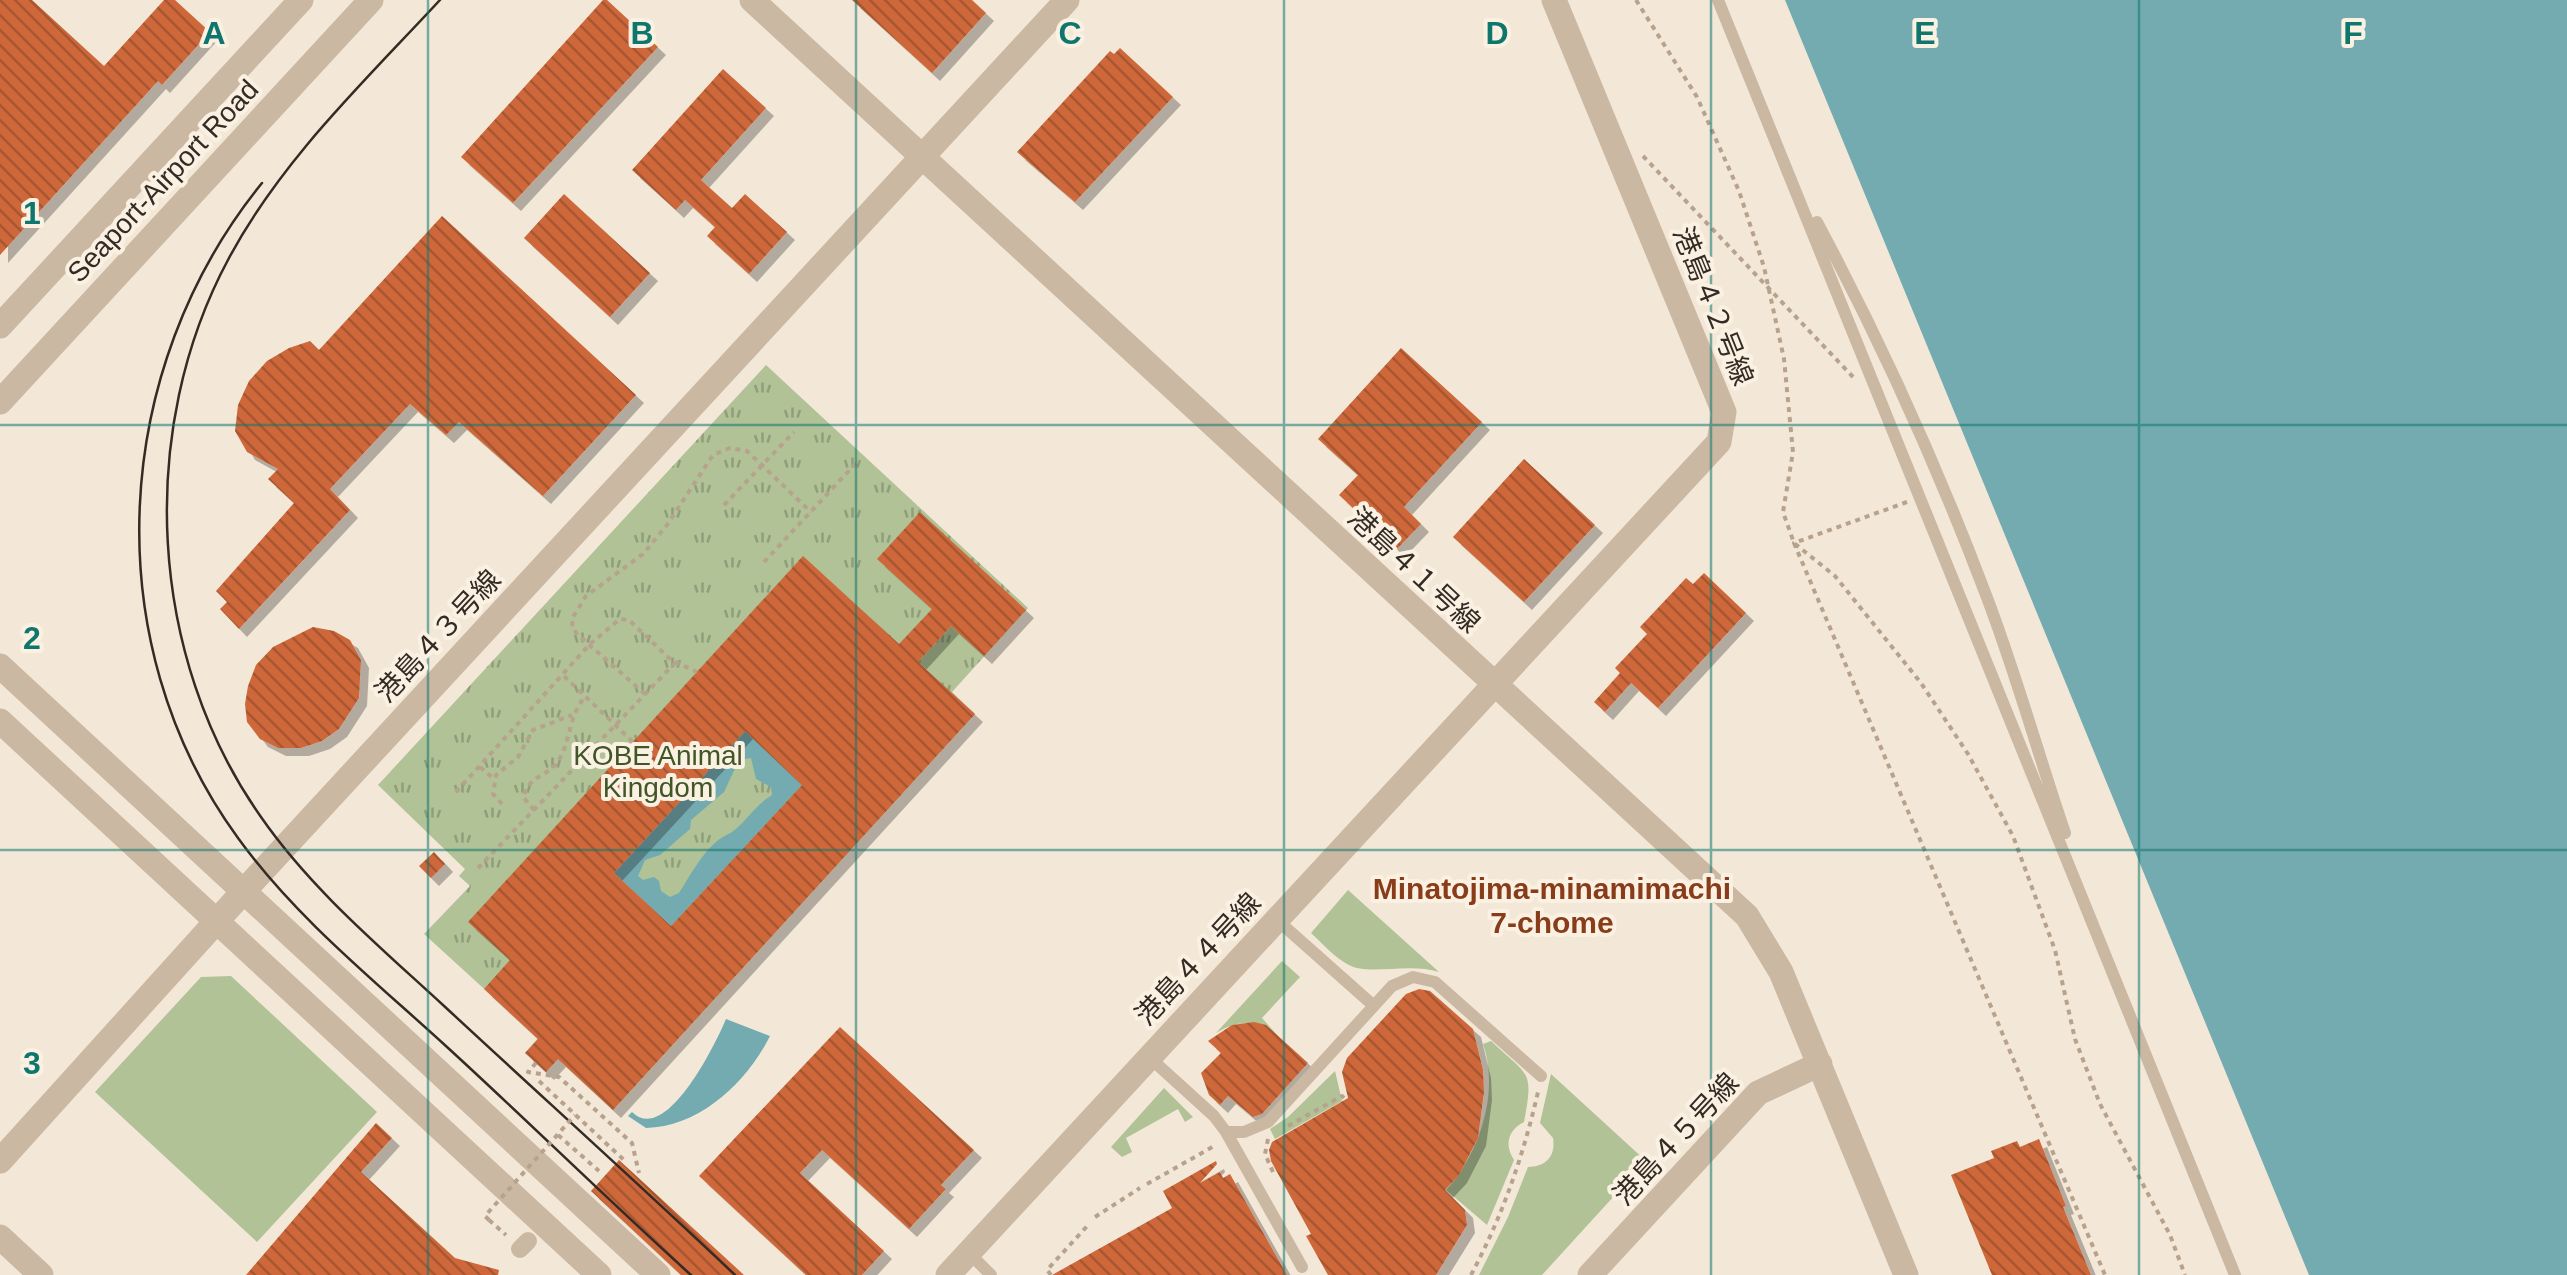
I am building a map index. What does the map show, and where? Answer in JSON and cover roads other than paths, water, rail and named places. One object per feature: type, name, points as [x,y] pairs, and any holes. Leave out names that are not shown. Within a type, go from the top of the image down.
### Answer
[{"type":"street","name":"Seaport-Airport Road","points":[[0,326],[301,0]]},
{"type":"street","name":"Seaport-Airport Road","points":[[0,402],[371,0]]},
{"type":"street","name":"港島４１号線","points":[[752,0],[1747,916],[1782,972],[1906,1275]]},
{"type":"street","points":[[923,156],[1067,0]]},
{"type":"street","name":"港島４２号線","points":[[1495,686],[1719,442],[1724,412],[1554,0]]},
{"type":"street","name":"港島４３号線","points":[[0,1160],[923,156]]},
{"type":"street","points":[[0,666],[658,1275]]},
{"type":"street","name":"港島４４号線","points":[[948,1275],[1495,686]]},
{"type":"street","points":[[0,721],[599,1275]]},
{"type":"street","name":"港島４５号線","points":[[1590,1275],[1758,1093],[1820,1064]]},
{"type":"street","points":[[0,1237],[42,1275]]},
{"type":"lane","points":[[1718,0],[2235,1275]]},
{"type":"lane","points":[[1785,164],[1892,375],[1950,503],[1988,599],[2107,958]]},
{"type":"lane","points":[[1276,919],[1374,1006]]},
{"type":"lane","points":[[1229,1138],[1268,1122],[1398,982],[1413,977],[1428,978],[1541,1076]]},
{"type":"lane","points":[[1149,1057],[1214,1116],[1302,1266]]},
{"type":"lane","points":[[968,1253],[991,1275]]},
{"type":"water","points":[[1785,0],[2567,0],[2567,1275],[2309,1275]]},
{"type":"water","points":[[745,731],[802,785],[671,926],[614,873]],"holes":[[[751,758],[756,779],[771,787],[772,795],[710,848],[679,893],[670,897],[661,891],[654,877],[643,880],[638,876],[645,860],[660,855],[690,829],[691,820],[724,792],[739,760]]]},
{"type":"water","points":[[726,1019],[770,1036],[735,1085],[703,1111],[666,1126],[646,1128],[628,1116],[632,1112],[645,1119],[660,1115],[674,1104],[701,1068]]},
{"type":"tram line","points":[[440,0],[326,122],[274,187],[229,258],[199,325],[179,395],[168,468],[168,542],[177,615],[195,686],[223,754],[261,817],[302,868],[370,939],[735,1275]]},
{"type":"tram line","points":[[262,183],[212,257],[174,336],[150,420],[140,507],[143,594],[160,679],[192,761],[238,838],[311,922],[691,1275]]},
{"type":"district","name":"Minatojima-minamimachi 7-chome","points":[[1552,905]]},
{"type":"park label","name":"KOBE Animal Kingdom","points":[[658,771]]}]
